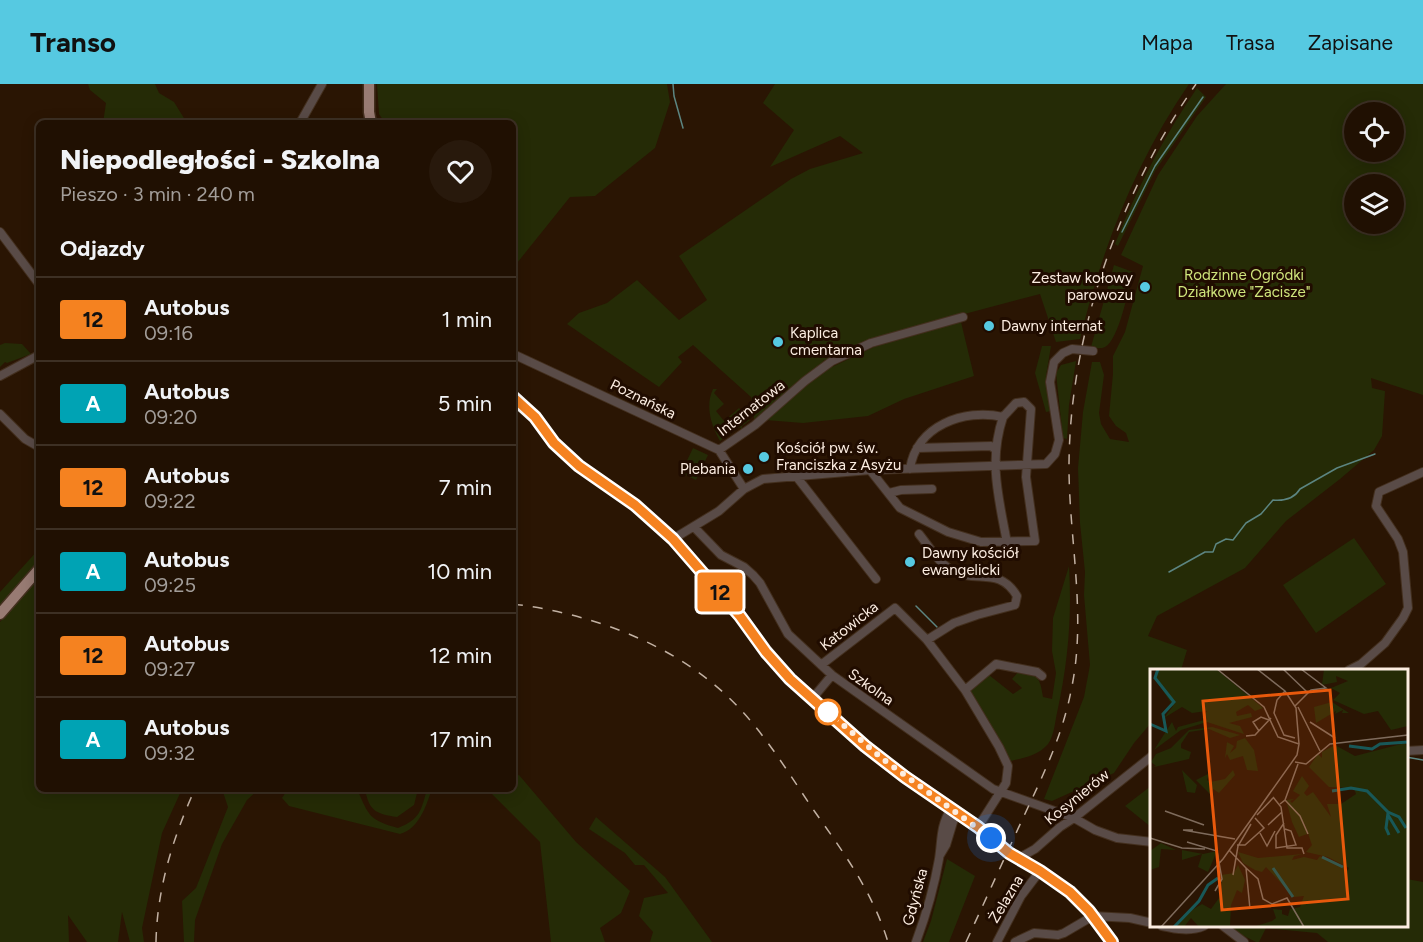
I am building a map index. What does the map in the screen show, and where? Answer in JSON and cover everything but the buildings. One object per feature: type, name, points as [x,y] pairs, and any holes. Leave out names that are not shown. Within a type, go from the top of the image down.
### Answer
[{"type":"main road","points":[[369,84],[370,120]]},
{"type":"main road","points":[[516,400],[535,417],[554,443],[579,466],[635,505],[673,539],[740,616],[780,669],[812,699],[884,760],[936,799],[974,824],[1009,853],[1070,892],[1093,916],[1112,942]]},
{"type":"main road","points":[[0,614],[36,572]]},
{"type":"street","points":[[302,120],[322,84]]},
{"type":"street","points":[[1,235],[36,280]]},
{"type":"street","name":"Internatowa","points":[[719,450],[755,425],[805,381],[832,361],[871,343],[963,317]]},
{"type":"street","points":[[673,539],[719,511],[744,489],[763,479],[870,470],[1046,464],[1051,460],[1059,440],[1050,382],[1054,362],[1063,353],[1072,349],[1093,351]]},
{"type":"street","name":"Poznańska","points":[[517,355],[719,450]]},
{"type":"street","points":[[0,376],[36,357]]},
{"type":"street","points":[[870,470],[900,508],[948,532],[973,541],[1007,543],[1035,542],[1027,493],[1026,466],[1032,422],[1030,407],[1019,401],[1011,406],[1003,417],[996,450],[995,466],[999,506],[1007,543]]},
{"type":"street","points":[[0,414],[25,439],[36,445]]},
{"type":"street","points":[[910,469],[917,448],[932,429],[972,416],[1003,417]]},
{"type":"street","points":[[917,448],[991,446],[996,450]]},
{"type":"street","points":[[719,450],[744,489]]},
{"type":"street","points":[[1351,669],[1366,660],[1385,643],[1408,608],[1403,552],[1398,539],[1376,507],[1379,492],[1423,472]]},
{"type":"street","points":[[796,476],[876,579]]},
{"type":"street","points":[[889,493],[897,490],[932,489]]},
{"type":"street","name":"Szkolna","points":[[694,527],[721,555],[760,582],[788,634],[832,675],[1001,793],[1074,818],[1095,830],[1117,838],[1150,842]]},
{"type":"street","points":[[919,534],[945,566],[952,571],[963,575],[1002,579],[1008,583],[1017,596],[1015,605],[954,623],[927,640],[965,690],[1008,766],[1006,783],[1001,793],[974,824],[961,823],[951,831]]},
{"type":"street","name":"Katowicka","points":[[821,665],[895,608],[927,640]]},
{"type":"street","points":[[965,690],[996,664],[1037,672],[1042,676]]},
{"type":"street","points":[[812,699],[832,675]]},
{"type":"street","points":[[1408,751],[1423,750]]},
{"type":"street","name":"Kosynierów","points":[[1019,858],[1035,849],[1150,756]]},
{"type":"street","name":"Gdyńska","points":[[916,942],[929,907],[939,858],[944,821],[936,799]]},
{"type":"street","name":"Gdyńska","points":[[944,821],[954,811]]},
{"type":"street","name":"Gdyńska","points":[[939,858],[951,831],[954,811]]},
{"type":"street","name":"Żelazna","points":[[997,942],[1018,900],[1040,871]]},
{"type":"street","points":[[1014,942],[1034,933],[1058,935],[1093,916],[1130,918],[1150,923]]},
{"type":"street","points":[[1167,927],[1178,929],[1201,927]]},
{"type":"street","points":[[1224,927],[1244,942]]},
{"type":"green space","points":[[88,84],[155,84],[159,93],[174,102],[185,120],[103,120],[106,103],[90,90]]},
{"type":"green space","points":[[377,84],[667,84],[670,102],[655,148],[595,196],[570,197],[516,264],[516,120],[383,120],[379,114]]},
{"type":"green space","points":[[775,84],[1189,84],[1153,144],[1123,206],[1099,272],[1080,339],[1056,342],[1040,294],[874,338],[823,361],[832,367],[874,347],[961,322],[974,376],[904,399],[868,416],[803,423],[754,419],[751,397],[693,345],[678,357],[682,362],[659,387],[567,324],[579,313],[607,303],[637,280],[679,320],[707,300],[679,256],[791,179],[810,169],[863,153],[840,136],[770,167],[794,130],[763,103]]},
{"type":"green space","name":"Rodzinne Ogródki Działkowe \"Zacisze\"","points":[[1226,84],[1423,84],[1423,395],[1371,378],[1372,388],[1385,391],[1382,436],[1374,450],[1286,521],[1245,568],[1157,616],[1148,636],[1187,650],[1181,669],[1150,669],[1150,724],[1114,773],[1052,801],[1044,799],[1084,697],[1090,665],[1078,468],[1083,412],[1092,362],[1100,362],[1104,375],[1099,413],[1101,424],[1110,439],[1129,442],[1126,433],[1116,426],[1109,416],[1113,356],[1125,332],[1143,266],[1121,255],[1158,175],[1197,116]]},
{"type":"green space","points":[[1197,88],[1206,97],[1155,171],[1118,246],[1115,244],[1142,183]]},
{"type":"green space","points":[[1114,265],[1133,272],[1123,312],[1110,342],[1103,348],[1091,347]]},
{"type":"green space","points":[[22,344],[31,354],[5,362],[0,367],[0,345]]},
{"type":"green space","points":[[1042,346],[1051,346],[1046,376],[1051,411],[1046,412],[1035,373]]},
{"type":"green space","points":[[1076,361],[1069,405],[1067,439],[1063,438],[1056,373],[1061,365]]},
{"type":"green space","points":[[713,389],[717,389],[714,393],[724,404],[716,411],[724,421],[739,408],[750,420],[742,426],[742,430],[740,427],[720,441],[709,409]]},
{"type":"green space","points":[[693,448],[708,455],[696,480],[681,473]]},
{"type":"green space","points":[[1354,538],[1386,584],[1316,633],[1283,585]]},
{"type":"green space","points":[[36,552],[36,568],[0,609],[0,592]]},
{"type":"green space","points":[[1069,566],[1068,640],[1053,733],[1048,744],[1040,751],[1011,761],[969,692],[977,682],[979,684],[989,675],[1013,694],[1022,688],[1012,679],[1019,671],[1037,678],[1043,697],[1052,699],[1056,673],[1052,651],[1053,618]]},
{"type":"green space","points":[[36,580],[36,792],[181,792],[162,833],[142,928],[144,942],[130,942],[122,912],[118,942],[87,942],[68,915],[69,942],[0,942],[0,622]]},
{"type":"green space","points":[[519,775],[576,842],[630,891],[621,913],[600,928],[605,942],[551,942],[540,842],[490,792],[516,792],[516,776]]},
{"type":"green space","points":[[1150,787],[1150,826],[1125,806]]},
{"type":"green space","points":[[223,792],[256,792],[247,800],[222,844],[195,920],[194,942],[184,942],[182,901],[196,888],[228,807]]},
{"type":"green space","points":[[286,792],[358,792],[371,816],[398,828],[415,818],[421,809],[426,792],[431,792],[417,822],[400,834],[289,806],[282,798]]},
{"type":"green space","points":[[366,792],[417,792],[414,805],[397,817],[379,813],[371,807]]},
{"type":"green space","points":[[596,817],[665,877],[712,942],[650,942],[653,932],[639,916],[644,898],[668,893],[644,865],[635,865],[625,853],[589,829]]},
{"type":"green space","points":[[947,859],[975,876],[949,942],[923,942],[931,921]]},
{"type":"green space","points":[[1408,879],[1423,882],[1423,942],[1328,942],[1317,933],[1266,928],[1259,942],[1256,942],[1230,927],[1408,927]]},
{"type":"waterway","points":[[673,84],[683,128]]},
{"type":"waterway","points":[[1122,232],[1155,166],[1203,97]]},
{"type":"waterway","points":[[1169,572],[1205,552],[1213,552],[1216,544],[1226,539],[1233,540],[1246,523],[1261,514],[1273,500],[1285,500],[1292,497],[1300,489],[1337,468],[1375,454]]},
{"type":"waterway","points":[[916,606],[937,627]]},
{"type":"waterway","points":[[1408,757],[1423,760]]},
{"type":"railway","points":[[966,942],[1052,754],[1064,721],[1072,686],[1078,633],[1069,472],[1071,421],[1088,319],[1103,269],[1144,172],[1168,127],[1196,84]]},
{"type":"railway","points":[[516,604],[575,616],[636,637],[665,651],[717,687],[761,733],[837,843],[866,890],[888,942]]},
{"type":"railway","points":[[156,942],[163,883],[173,845],[194,792]]},
{"type":"bus line","name":"12","points":[[516,400],[535,417],[554,443],[579,466],[635,505],[673,539],[740,616],[766,652],[790,679],[865,746],[905,777],[978,827],[1009,853],[1070,892],[1089,911],[1112,942]]},
{"type":"place","name":"Zestaw kołowy parowozu","points":[[1145,287]]},
{"type":"place","name":"Dawny internat","points":[[989,326]]},
{"type":"place","name":"Kaplica cmentarna","points":[[778,342]]},
{"type":"place","name":"Kościół pw. św. Franciszka z Asyżu","points":[[764,457]]},
{"type":"place","name":"Plebania","points":[[748,469]]},
{"type":"place","name":"Dawny kościół ewangelicki","points":[[910,562]]},
{"type":"route","points":[[828,712],[865,746],[905,777],[991,838]]}]
